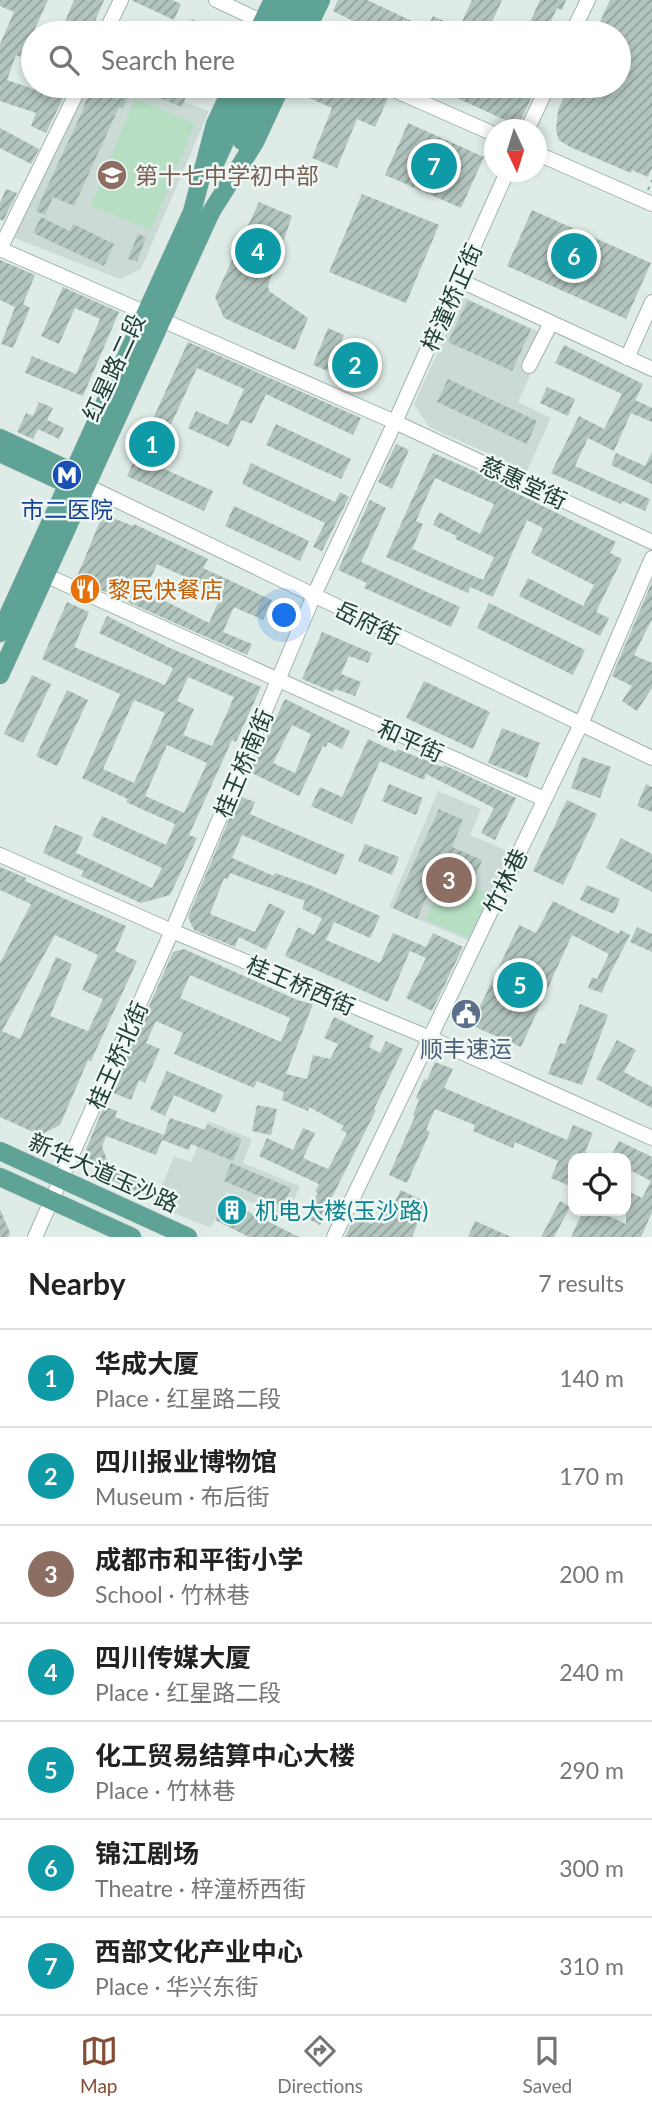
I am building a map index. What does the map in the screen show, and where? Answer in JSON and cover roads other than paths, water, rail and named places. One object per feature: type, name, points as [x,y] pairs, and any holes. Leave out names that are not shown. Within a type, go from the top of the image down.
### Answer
[{"type":"main road","points":[[267,21],[273,0]]},
{"type":"main road","points":[[272,21],[289,0]]},
{"type":"main road","points":[[296,21],[306,0]]},
{"type":"main road","points":[[311,21],[321,0]]},
{"type":"main road","name":"红星路二段","points":[[201,212],[215,124],[227,98]]},
{"type":"main road","points":[[201,212],[245,98]]},
{"type":"main road","points":[[201,212],[261,98]]},
{"type":"main road","name":"红星路二段","points":[[0,633],[154,317],[201,212],[255,142],[275,98]]},
{"type":"main road","points":[[0,438],[75,480]]},
{"type":"main road","points":[[0,453],[75,480]]},
{"type":"main road","name":"红星路二段","points":[[0,674],[45,575],[75,480]]},
{"type":"main road","name":"新华大道玉沙路","points":[[0,1151],[188,1237]]},
{"type":"main road","name":"新华大道玉沙路","points":[[0,1177],[132,1237]]},
{"type":"street","points":[[111,21],[121,0]]},
{"type":"street","points":[[216,0],[251,21]]},
{"type":"street","points":[[578,21],[588,0]]},
{"type":"street","points":[[0,249],[74,98]]},
{"type":"street","points":[[412,98],[484,129]]},
{"type":"street","points":[[532,119],[542,98]]},
{"type":"street","points":[[547,157],[652,204]]},
{"type":"street","name":"梓潼桥正街","points":[[314,595],[503,182]]},
{"type":"street","name":"慈惠堂街","points":[[0,249],[395,422],[652,542]]},
{"type":"street","points":[[459,280],[652,369]]},
{"type":"street","points":[[627,358],[652,302]]},
{"type":"street","points":[[529,366],[551,323]]},
{"type":"street","name":"岳府街","points":[[75,480],[652,758]]},
{"type":"street","name":"竹林巷","points":[[334,1237],[581,724],[652,558]]},
{"type":"street","name":"和平街","points":[[45,575],[544,799]]},
{"type":"street","name":"桂王桥南街","points":[[172,931],[314,595]]},
{"type":"street","name":"桂王桥西街","points":[[0,855],[172,931],[430,1038],[652,1138]]},
{"type":"street","name":"桂王桥北街","points":[[35,1237],[172,931]]},
{"type":"place","name":"西部文化产业中心","points":[[434,166]]},
{"type":"place","name":"第十七中学初中部","points":[[112,175]]},
{"type":"place","name":"四川传媒大厦","points":[[258,251]]},
{"type":"place","name":"锦江剧场","points":[[574,256]]},
{"type":"place","name":"四川报业博物馆","points":[[355,365]]},
{"type":"place","name":"华成大厦","points":[[152,444]]},
{"type":"place","name":"市二医院","points":[[67,475]]},
{"type":"place","name":"黎民快餐店","points":[[85,589]]},
{"type":"place","name":"成都市和平街小学","points":[[449,880]]},
{"type":"place","name":"化工贸易结算中心大楼","points":[[520,985]]},
{"type":"place","name":"顺丰速运","points":[[466,1014]]},
{"type":"place","name":"机电大楼(玉沙路)","points":[[232,1210]]}]
